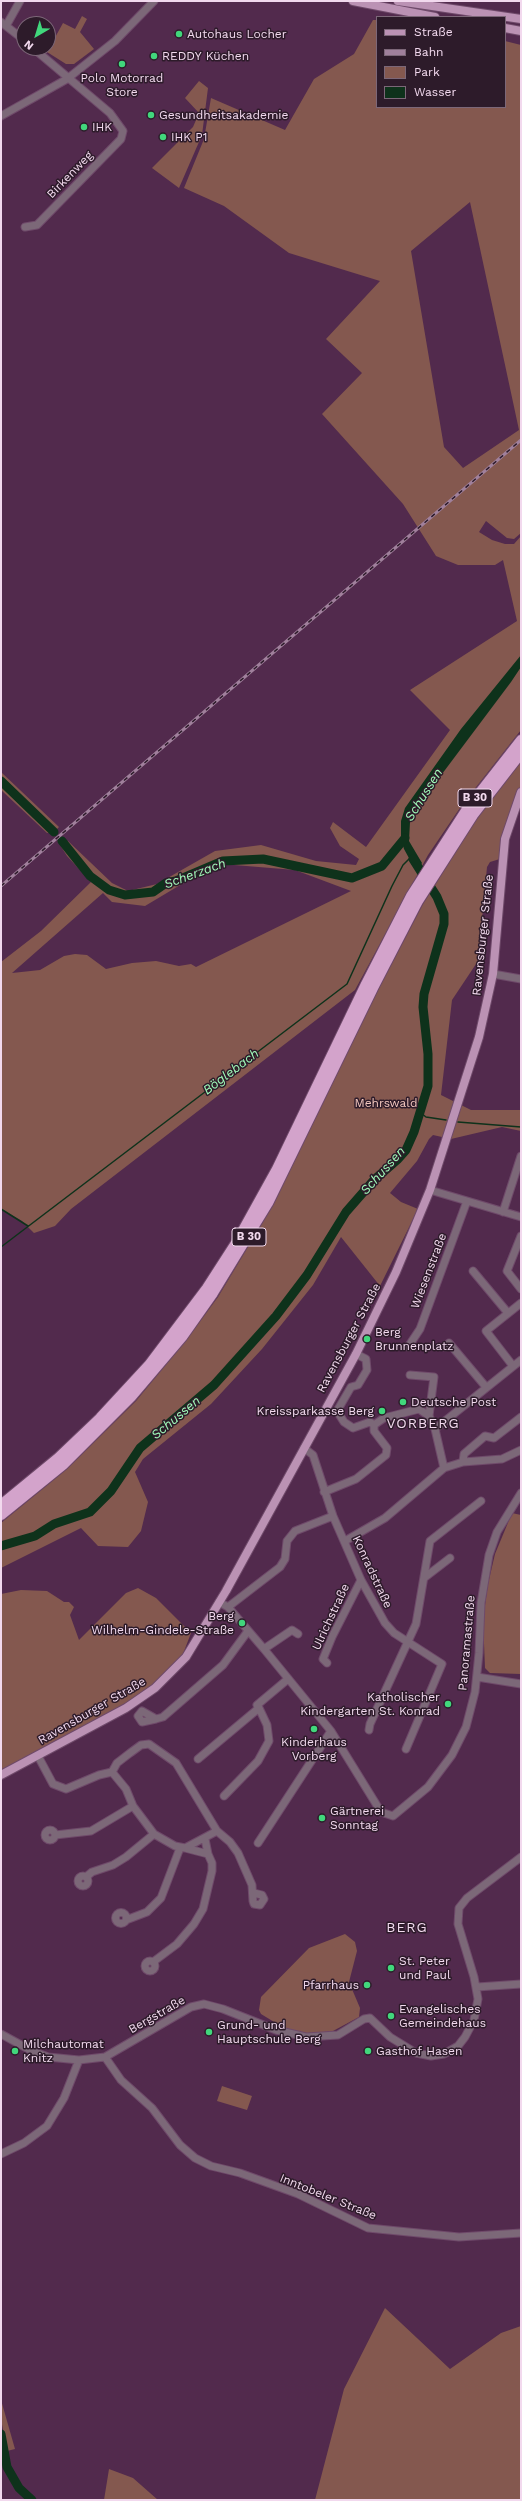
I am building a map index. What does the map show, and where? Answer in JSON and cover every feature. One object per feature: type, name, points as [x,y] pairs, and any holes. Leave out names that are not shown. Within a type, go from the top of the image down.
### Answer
[{"type":"highway","name":"B 30","points":[[1,1505],[58,1458],[100,1418],[149,1365],[207,1288],[236,1243],[277,1169],[369,977],[467,809],[521,740]]},
{"type":"highway","name":"B 30","points":[[436,863],[521,753]]},
{"type":"highway","name":"B 30","points":[[1,1515],[64,1464],[121,1408],[182,1337],[213,1293],[243,1248],[268,1203],[414,899]]},
{"type":"main road","points":[[353,1],[430,16]]},
{"type":"main road","points":[[398,1],[500,16]]},
{"type":"main road","points":[[506,17],[521,19]]},
{"type":"main road","points":[[506,28],[521,31]]},
{"type":"main road","name":"Ravensburger Straße","points":[[1,1775],[126,1708],[160,1684],[191,1651],[220,1602],[356,1354],[396,1272],[430,1190],[479,1037],[493,974],[503,858],[521,792]]},
{"type":"street","points":[[16,34],[3,24],[20,1]]},
{"type":"street","points":[[1,116],[67,79],[115,41],[154,1]]},
{"type":"street","points":[[42,56],[67,79]]},
{"type":"street","name":"Birkenweg","points":[[26,227],[37,225],[121,139],[123,130],[110,114],[67,79]]},
{"type":"street","points":[[493,974],[521,979]]},
{"type":"street","points":[[504,1212],[521,1156]]},
{"type":"street","points":[[430,1190],[521,1217]]},
{"type":"street","name":"Wiesenstraße","points":[[408,1347],[420,1329],[468,1201]]},
{"type":"street","points":[[521,1236],[519,1248],[507,1271],[521,1289]]},
{"type":"street","points":[[473,1271],[508,1314]]},
{"type":"street","points":[[513,1366],[486,1332],[521,1303]]},
{"type":"street","points":[[445,1347],[449,1343],[486,1387]]},
{"type":"street","points":[[356,1354],[366,1359],[367,1370],[358,1385],[351,1387],[337,1411],[344,1422],[353,1428],[370,1422],[374,1424],[384,1418],[419,1409],[429,1416],[435,1429],[444,1468]]},
{"type":"street","points":[[435,1429],[521,1360]]},
{"type":"street","points":[[410,1375],[434,1377],[429,1416]]},
{"type":"street","points":[[463,1462],[464,1454],[485,1436],[494,1438],[521,1416]]},
{"type":"street","points":[[324,1492],[356,1479],[386,1455],[387,1448],[374,1431],[374,1424]]},
{"type":"street","name":"Konradstraße","points":[[304,1448],[313,1454],[333,1516],[361,1580],[385,1623],[408,1642],[442,1664],[406,1750]]},
{"type":"street","points":[[345,1541],[385,1518],[444,1468],[463,1462],[502,1459],[521,1450]]},
{"type":"street","name":"Panoramastraße","points":[[331,1731],[381,1812],[387,1816],[393,1816],[428,1787],[452,1754],[470,1716],[477,1676],[481,1603],[489,1555],[497,1532],[521,1493]]},
{"type":"street","points":[[369,1730],[370,1724],[416,1624],[430,1542],[481,1501]]},
{"type":"street","points":[[228,1608],[280,1567],[285,1559],[287,1541],[294,1531],[333,1516]]},
{"type":"street","points":[[424,1578],[450,1558]]},
{"type":"street","name":"Ulrichstraße","points":[[327,1663],[323,1659],[361,1580]]},
{"type":"street","points":[[220,1602],[228,1608],[264,1649],[331,1731],[258,1843]]},
{"type":"street","points":[[264,1649],[292,1630],[298,1634]]},
{"type":"street","points":[[156,1719],[163,1717],[223,1665],[248,1631]]},
{"type":"street","points":[[477,1676],[521,1684]]},
{"type":"street","points":[[224,1796],[258,1761],[269,1741],[268,1725],[257,1705],[288,1679]]},
{"type":"street","points":[[198,1759],[259,1708]]},
{"type":"street","points":[[112,1772],[117,1763],[145,1744],[153,1746],[176,1763],[217,1831],[225,1837],[238,1853],[254,1894]]},
{"type":"street","points":[[38,1756],[53,1784],[61,1789],[70,1788],[99,1774],[112,1772]]},
{"type":"street","points":[[112,1772],[122,1784],[133,1806],[154,1834],[182,1848],[208,1854]]},
{"type":"street","points":[[55,1835],[70,1835],[92,1831],[133,1806]]},
{"type":"street","points":[[126,1920],[133,1919],[147,1912],[161,1898],[182,1848],[205,1839],[217,1831]]},
{"type":"street","points":[[86,1877],[92,1872],[113,1865],[126,1857],[154,1834]]},
{"type":"street","points":[[153,1962],[177,1944],[194,1924],[203,1908],[212,1871],[212,1863],[208,1854],[205,1839]]},
{"type":"street","points":[[521,1857],[467,1898],[459,1908],[458,1924],[477,1987],[521,1984]]},
{"type":"street","name":"Bergstraße","points":[[1,2034],[32,2051],[48,2057],[79,2060],[105,2057],[191,2007],[204,2004],[223,2009],[276,2030],[306,2037],[338,2036],[370,2018],[390,2037],[416,2053],[431,2056],[444,2054],[458,2046],[471,2029],[477,2010],[477,1987]]},
{"type":"street","name":"Inntobeler Straße","points":[[105,2057],[121,2080],[152,2108],[180,2145],[195,2158],[211,2166],[240,2173],[298,2194],[368,2228],[459,2237],[521,2234]]},
{"type":"street","points":[[1,2154],[24,2143],[46,2126],[64,2098],[79,2060]]},
{"type":"green space","points":[[82,16],[87,19],[80,32],[94,49],[74,64],[66,64],[53,56],[56,56],[56,36],[63,23],[75,29]]},
{"type":"green space","points":[[373,20],[376,20],[376,108],[506,108],[506,41],[521,45],[521,533],[514,539],[507,538],[486,521],[479,532],[492,540],[505,544],[514,544],[521,536],[521,730],[462,805],[428,855],[355,990],[71,1209],[55,1226],[34,1233],[22,1221],[1,1209],[1,962],[41,931],[91,882],[67,856],[60,845],[68,841],[112,883],[128,891],[157,884],[215,851],[261,845],[316,861],[356,865],[359,859],[340,846],[330,828],[333,822],[366,847],[450,730],[410,690],[517,621],[503,560],[495,565],[458,565],[436,556],[403,504],[322,414],[362,373],[326,339],[380,281],[289,253],[224,206],[184,188],[204,139],[211,98],[285,130],[314,79],[354,54]],"holes":[[[470,202],[519,430],[463,468],[444,447],[411,251]],[[222,864],[295,870],[351,891],[196,967],[191,964],[179,966],[156,961],[132,963],[106,969],[87,955],[75,954],[64,956],[40,970],[12,973],[103,893],[112,902],[145,906],[202,872]]]},
{"type":"green space","points":[[199,81],[208,88],[202,135],[179,188],[152,168],[193,127],[199,113],[185,98]]},
{"type":"green space","name":"Mehrswald","points":[[521,762],[521,792],[503,858],[490,862],[487,867],[478,961],[452,1000],[441,1095],[471,1110],[521,1110],[521,1131],[502,1127],[451,1139],[433,1135],[429,1139],[417,1161],[390,1193],[401,1202],[418,1209],[380,1286],[341,1237],[313,1285],[262,1349],[211,1404],[143,1459],[135,1472],[148,1502],[141,1531],[128,1547],[98,1546],[81,1528],[1,1568],[1,1523],[67,1469],[136,1401],[187,1339],[218,1297],[273,1205],[378,990],[423,904],[477,818]]},
{"type":"green space","points":[[1,772],[59,827],[54,832],[47,833],[1,790]]},
{"type":"green space","points":[[512,1513],[521,1515],[521,1674],[490,1673],[485,1668],[483,1619],[488,1584],[495,1554]]},
{"type":"green space","points":[[138,1588],[156,1598],[191,1633],[178,1667],[155,1688],[1,1775],[1,1594],[21,1590],[47,1591],[64,1602],[69,1602],[74,1607],[70,1615],[79,1640],[126,1593]]},
{"type":"green space","points":[[345,1934],[355,1942],[357,1951],[349,1982],[360,2008],[359,2017],[333,2031],[309,2034],[284,2028],[261,2014],[259,2010],[261,1997],[309,1948]]},
{"type":"green space","points":[[222,2086],[252,2096],[247,2110],[217,2101]]},
{"type":"green space","points":[[385,2308],[450,2369],[501,2333],[521,2326],[521,2500],[315,2500],[344,2389]]},
{"type":"green space","points":[[1,2400],[15,2449],[7,2451],[1,2419]]},
{"type":"green space","points":[[109,2469],[133,2478],[158,2500],[104,2500]]},
{"type":"water","points":[[521,655],[521,667],[511,682],[415,810],[410,822],[409,841],[422,863],[416,871],[404,849],[401,838],[401,821],[405,808],[461,729]]},
{"type":"waterway","name":"Scherzach","points":[[1,781],[54,832]]},
{"type":"waterway","name":"Scherzach","points":[[62,841],[90,876],[109,890],[125,895],[153,892],[166,883],[176,881],[223,861],[263,859],[352,878],[382,866],[405,838]]},
{"type":"waterway","name":"Böglebach","points":[[1,1247],[347,984],[392,886],[403,865],[410,858]]},
{"type":"waterway","name":"Schussen","points":[[1,1546],[35,1536],[54,1524],[90,1512],[111,1491],[140,1448],[214,1385],[276,1316],[307,1275],[346,1212],[374,1180],[406,1150],[414,1132],[428,1086],[428,1054],[423,1007],[424,994],[444,924],[444,914],[437,897],[413,859]]},
{"type":"waterway","points":[[421,1113],[426,1117],[446,1120]]},
{"type":"waterway","points":[[458,1122],[521,1127]]},
{"type":"waterway","points":[[1,1209],[28,1226]]},
{"type":"waterway","points":[[1,2434],[7,2467],[19,2488],[32,2500]]},
{"type":"railway","points":[[1,886],[521,440]]},
{"type":"place","name":"Autohaus Locher","points":[[179,34]]},
{"type":"place","name":"REDDY Küchen","points":[[154,56]]},
{"type":"place","name":"Polo Motorrad Store","points":[[122,64]]},
{"type":"place","name":"Gesundheitsakademie","points":[[151,115]]},
{"type":"place","name":"IHK","points":[[84,127]]},
{"type":"place","name":"IHK P1","points":[[163,137]]},
{"type":"place","name":"Berg Brunnenplatz","points":[[367,1339]]},
{"type":"place","name":"Deutsche Post","points":[[403,1402]]},
{"type":"place","name":"Kreissparkasse Berg","points":[[382,1411]]},
{"type":"place","name":"Berg Wilhelm-Gindele-Straße","points":[[242,1623]]},
{"type":"place","name":"Katholischer Kindergarten St. Konrad","points":[[448,1704]]},
{"type":"place","name":"Kinderhaus Vorberg","points":[[314,1729]]},
{"type":"place","name":"Gärtnerei Sonntag","points":[[322,1818]]},
{"type":"place","name":"St. Peter und Paul","points":[[391,1968]]},
{"type":"place","name":"Pfarrhaus","points":[[367,1985]]},
{"type":"place","name":"Evangelisches Gemeindehaus","points":[[391,2016]]},
{"type":"place","name":"Grund- und Hauptschule Berg","points":[[209,2032]]},
{"type":"place","name":"Milchautomat Knitz","points":[[15,2051]]},
{"type":"place","name":"Gasthof Hasen","points":[[368,2051]]},
{"type":"district","name":"VORBERG","points":[[423,1424]]},
{"type":"district","name":"BERG","points":[[407,1928]]}]
